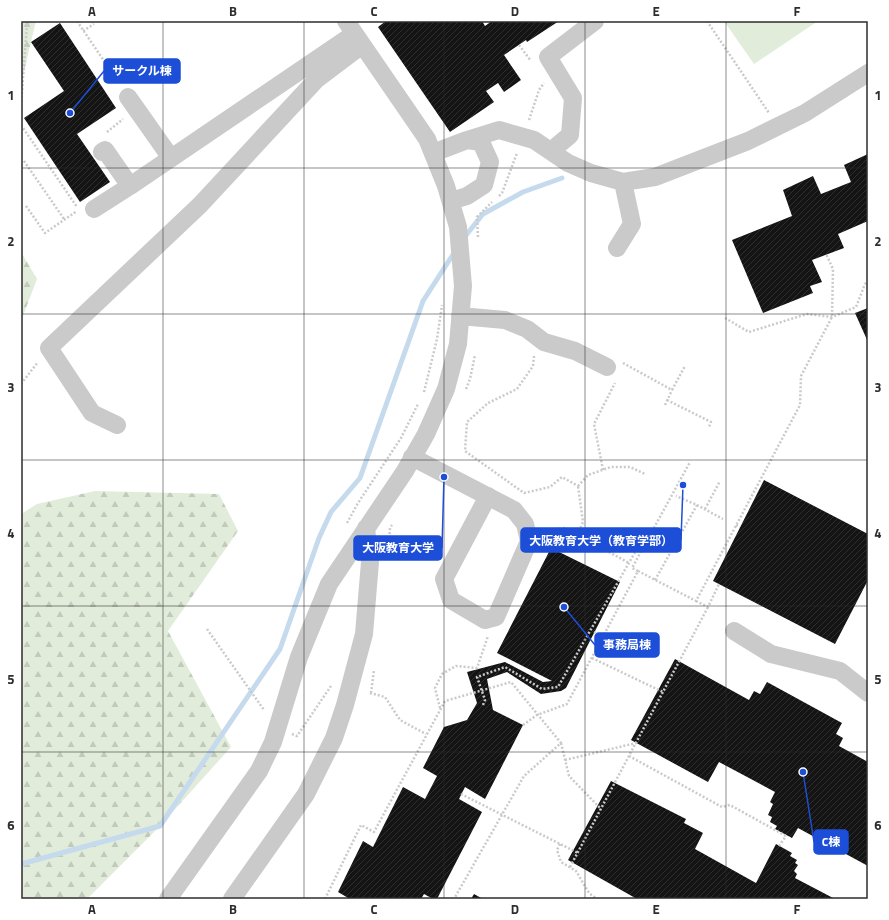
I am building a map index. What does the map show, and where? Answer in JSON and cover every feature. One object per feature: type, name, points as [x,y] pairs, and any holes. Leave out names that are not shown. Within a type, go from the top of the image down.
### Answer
[{"type":"street","points":[[551,151],[570,136],[574,98],[548,57],[595,21]]},
{"type":"street","points":[[168,899],[259,771],[273,742],[298,657],[326,590],[405,471],[426,434],[446,389],[458,344],[463,286],[458,227],[446,186],[427,139],[354,34]]},
{"type":"street","points":[[94,209],[354,34]]},
{"type":"street","points":[[117,426],[92,413],[49,348],[200,205],[317,78],[354,34]]},
{"type":"street","points":[[432,154],[499,130],[534,140],[568,163],[591,173],[623,182],[655,177],[748,141],[805,113],[868,73]]},
{"type":"street","points":[[128,97],[171,158]]},
{"type":"street","points":[[451,201],[467,196],[484,184],[486,177],[490,162],[481,142],[468,140]]},
{"type":"street","points":[[104,151],[130,186]]},
{"type":"street","points":[[617,248],[632,224],[623,182]]},
{"type":"street","points":[[460,316],[505,320],[527,329],[544,342],[614,365]]},
{"type":"street","points":[[412,457],[488,496],[514,510],[525,524],[529,541],[496,617],[485,620],[451,600],[444,579],[488,496]]},
{"type":"street","points":[[232,899],[306,794],[334,738],[345,705],[364,634],[370,562],[366,528]]},
{"type":"street","points":[[734,631],[771,654],[840,671],[868,693]]},
{"type":"path","points":[[21,106],[27,24],[30,21]]},
{"type":"path","points":[[77,21],[128,97],[119,103],[124,118],[104,134],[104,151]]},
{"type":"path","points":[[707,21],[778,126]]},
{"type":"path","points":[[83,31],[94,24]]},
{"type":"path","points":[[114,75],[125,71]]},
{"type":"path","points":[[530,118],[539,90]]},
{"type":"path","points":[[21,126],[78,209],[45,233],[26,206]]},
{"type":"path","points":[[478,240],[477,217],[502,193],[519,148]]},
{"type":"path","points":[[24,161],[64,219]]},
{"type":"path","points":[[696,601],[800,405],[801,376],[832,317],[833,269],[826,254]]},
{"type":"path","points":[[725,318],[749,332],[807,314],[832,317],[856,306],[865,284],[868,282]]},
{"type":"path","points":[[423,394],[437,339],[442,302]]},
{"type":"path","points":[[535,335],[533,366],[516,389],[488,403],[466,422],[466,451],[524,493],[550,487],[562,476],[578,486]]},
{"type":"path","points":[[21,384],[49,348]]},
{"type":"path","points":[[614,365],[672,390]]},
{"type":"path","points":[[665,405],[686,366]]},
{"type":"path","points":[[344,529],[358,503],[401,438],[420,400]]},
{"type":"path","points":[[668,400],[711,422],[709,427]]},
{"type":"path","points":[[690,462],[632,568],[708,607]]},
{"type":"path","points":[[578,486],[588,475],[611,467],[630,467],[645,474]]},
{"type":"path","points":[[705,509],[720,481]]},
{"type":"path","points":[[577,535],[583,522],[578,486]]},
{"type":"path","points":[[676,496],[723,519]]},
{"type":"path","points":[[655,580],[697,505]]},
{"type":"path","points":[[388,558],[390,528],[394,521]]},
{"type":"path","points":[[736,525],[740,527]]},
{"type":"path","points":[[537,531],[564,528],[629,563]]},
{"type":"path","points":[[483,705],[485,700],[477,677],[505,667],[542,689],[558,687],[642,540]]},
{"type":"path","points":[[523,725],[537,714],[567,704],[638,571]]},
{"type":"path","points":[[570,868],[719,584]]},
{"type":"path","points":[[207,629],[263,710]]},
{"type":"path","points":[[594,632],[602,637]]},
{"type":"path","points":[[441,708],[435,688],[442,674],[456,666],[477,668],[485,644]]},
{"type":"path","points":[[592,658],[663,692]]},
{"type":"path","points":[[375,663],[370,693],[385,697],[400,720],[426,734]]},
{"type":"path","points":[[288,733],[297,736],[334,682]]},
{"type":"path","points":[[325,899],[360,825],[374,832],[445,701],[511,682],[561,743],[569,776],[601,810]]},
{"type":"path","points":[[454,899],[524,776],[561,743]]},
{"type":"path","points":[[565,760],[636,743]]},
{"type":"path","points":[[629,756],[722,807],[730,805],[786,836],[779,846]]},
{"type":"path","points":[[461,794],[578,853]]},
{"type":"path","points":[[560,844],[557,850],[561,862],[576,871],[589,893],[595,898]]},
{"type":"green space","points":[[21,21],[36,21],[21,84]]},
{"type":"green space","points":[[724,21],[818,21],[754,64]]},
{"type":"green space","points":[[21,252],[37,279],[21,321]]},
{"type":"green space","points":[[95,491],[219,494],[238,531],[168,631],[231,747],[160,826],[87,899],[21,899],[21,514],[37,504]]},
{"type":"building","points":[[386,21],[482,21],[485,26],[492,21],[559,21],[504,55],[521,80],[504,92],[498,83],[486,91],[494,102],[450,132],[378,27]]},
{"type":"building","points":[[60,23],[116,108],[77,134],[110,182],[80,202],[24,118],[64,91],[31,42]]},
{"type":"building","points":[[868,154],[868,221],[838,234],[844,248],[812,260],[822,282],[810,286],[813,293],[763,313],[732,240],[792,216],[783,190],[813,176],[821,194],[851,182],[844,165]]},
{"type":"building","points":[[868,308],[868,342],[855,313]]},
{"type":"building","points":[[764,480],[868,534],[868,580],[835,644],[713,581]]},
{"type":"building","points":[[551,548],[620,582],[566,688],[561,691],[541,694],[507,672],[487,679],[493,710],[523,725],[485,799],[465,787],[459,799],[482,812],[437,899],[433,899],[424,894],[421,899],[350,899],[338,892],[363,841],[373,847],[403,787],[425,799],[437,776],[423,768],[444,727],[467,720],[477,703],[467,672],[505,662],[543,682],[552,681],[497,653]]},
{"type":"building","points":[[675,659],[749,700],[754,691],[760,694],[767,682],[842,723],[836,734],[843,738],[839,746],[868,762],[868,866],[798,828],[792,838],[775,829],[777,826],[770,822],[772,817],[768,815],[773,804],[770,802],[775,792],[719,762],[708,782],[631,740]]},
{"type":"building","points":[[611,781],[686,819],[684,823],[703,833],[695,849],[756,883],[776,844],[792,853],[790,856],[797,860],[795,863],[798,865],[794,871],[797,874],[795,878],[835,899],[637,899],[568,860]]},
{"type":"building","points":[[474,894],[483,899],[471,899]]},
{"type":"waterway","points":[[463,239],[483,214],[523,192],[562,178]]},
{"type":"waterway","points":[[21,864],[160,826],[280,649],[319,538],[331,512],[360,478],[423,301],[454,253]]},
{"type":"place","name":"サークル棟","points":[[70,113]]},
{"type":"place","name":"大阪教育大学","points":[[444,477]]},
{"type":"place","name":"大阪教育大学（教育学部）","points":[[683,485]]},
{"type":"place","name":"事務局棟","points":[[564,607]]},
{"type":"place","name":"C棟","points":[[803,772]]}]
